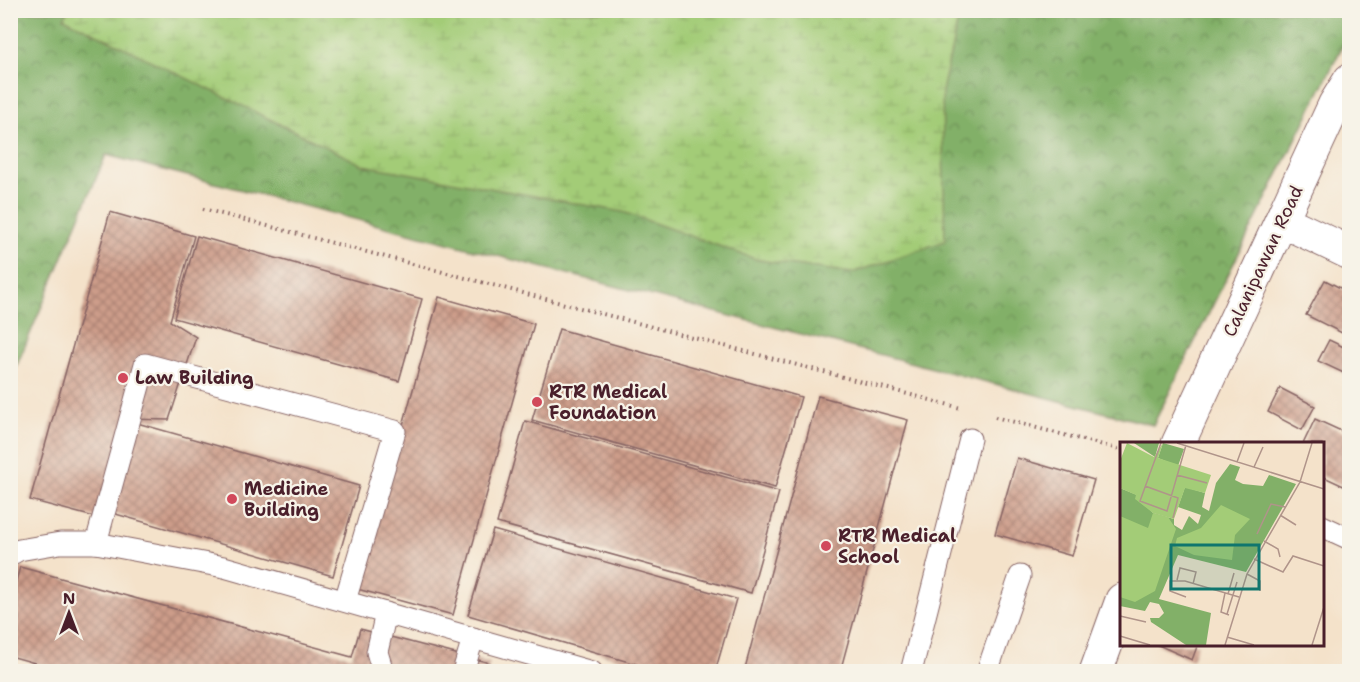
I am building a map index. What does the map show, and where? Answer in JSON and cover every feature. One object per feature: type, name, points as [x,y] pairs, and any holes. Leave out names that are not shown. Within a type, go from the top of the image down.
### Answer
[{"type":"street","name":"Calanipawan Road","points":[[1179,442],[1335,104],[1350,80]]},
{"type":"street","points":[[1282,220],[1350,253]]},
{"type":"street","points":[[1096,672],[1120,606]]},
{"type":"lane","points":[[96,543],[145,364],[395,430],[345,602]]},
{"type":"lane","points":[[911,672],[970,439]]},
{"type":"lane","points":[[1324,526],[1350,539]]},
{"type":"lane","points":[[10,555],[19,550],[60,543],[96,543],[224,567],[592,672]]},
{"type":"lane","points":[[987,672],[1020,576]]},
{"type":"lane","points":[[383,672],[377,652],[386,613]]},
{"type":"lane","points":[[463,672],[473,638]]},
{"type":"path","points":[[203,209],[972,411]]},
{"type":"path","points":[[984,414],[1120,449]]},
{"type":"green space","points":[[11,11],[1349,11],[1349,33],[1153,425],[106,155],[11,379]]},
{"type":"green space","points":[[68,11],[960,11],[942,91],[945,241],[852,273],[758,260],[623,212],[363,165],[64,18]]},
{"type":"building","name":"Law Building","points":[[110,212],[194,236],[170,321],[196,337],[169,420],[127,419],[98,518],[30,500]]},
{"type":"building","name":"Law Building","points":[[197,236],[422,299],[399,381],[174,318]]},
{"type":"building","points":[[1325,280],[1350,293],[1350,337],[1306,315]]},
{"type":"building","points":[[439,297],[534,324],[453,615],[357,589]]},
{"type":"building","points":[[559,329],[801,397],[775,488],[532,420]]},
{"type":"building","points":[[1329,340],[1350,350],[1350,376],[1318,361]]},
{"type":"building","points":[[1280,388],[1315,406],[1302,430],[1268,412]]},
{"type":"building","name":"RTR Medical School","points":[[818,396],[908,420],[840,672],[744,672]]},
{"type":"building","points":[[1315,419],[1350,435],[1350,489],[1324,477],[1324,442],[1304,442]]},
{"type":"building","name":"Medicine Building","points":[[130,421],[359,486],[333,576],[105,511]]},
{"type":"building","points":[[525,421],[779,492],[751,593],[497,523]]},
{"type":"building","points":[[1017,458],[1094,480],[1072,556],[995,534]]},
{"type":"building","points":[[493,530],[736,599],[715,672],[663,672],[468,615]]},
{"type":"building","points":[[20,567],[352,657],[360,629],[490,663],[487,672],[67,672],[10,656],[10,602]]},
{"type":"building","points":[[1160,646],[1197,646],[1192,660]]},
{"type":"place","name":"Law Building","points":[[123,378]]},
{"type":"place","name":"RTR Medical Foundation","points":[[537,402]]},
{"type":"place","name":"Medicine Building","points":[[232,499]]},
{"type":"place","name":"RTR Medical School","points":[[826,546]]}]
